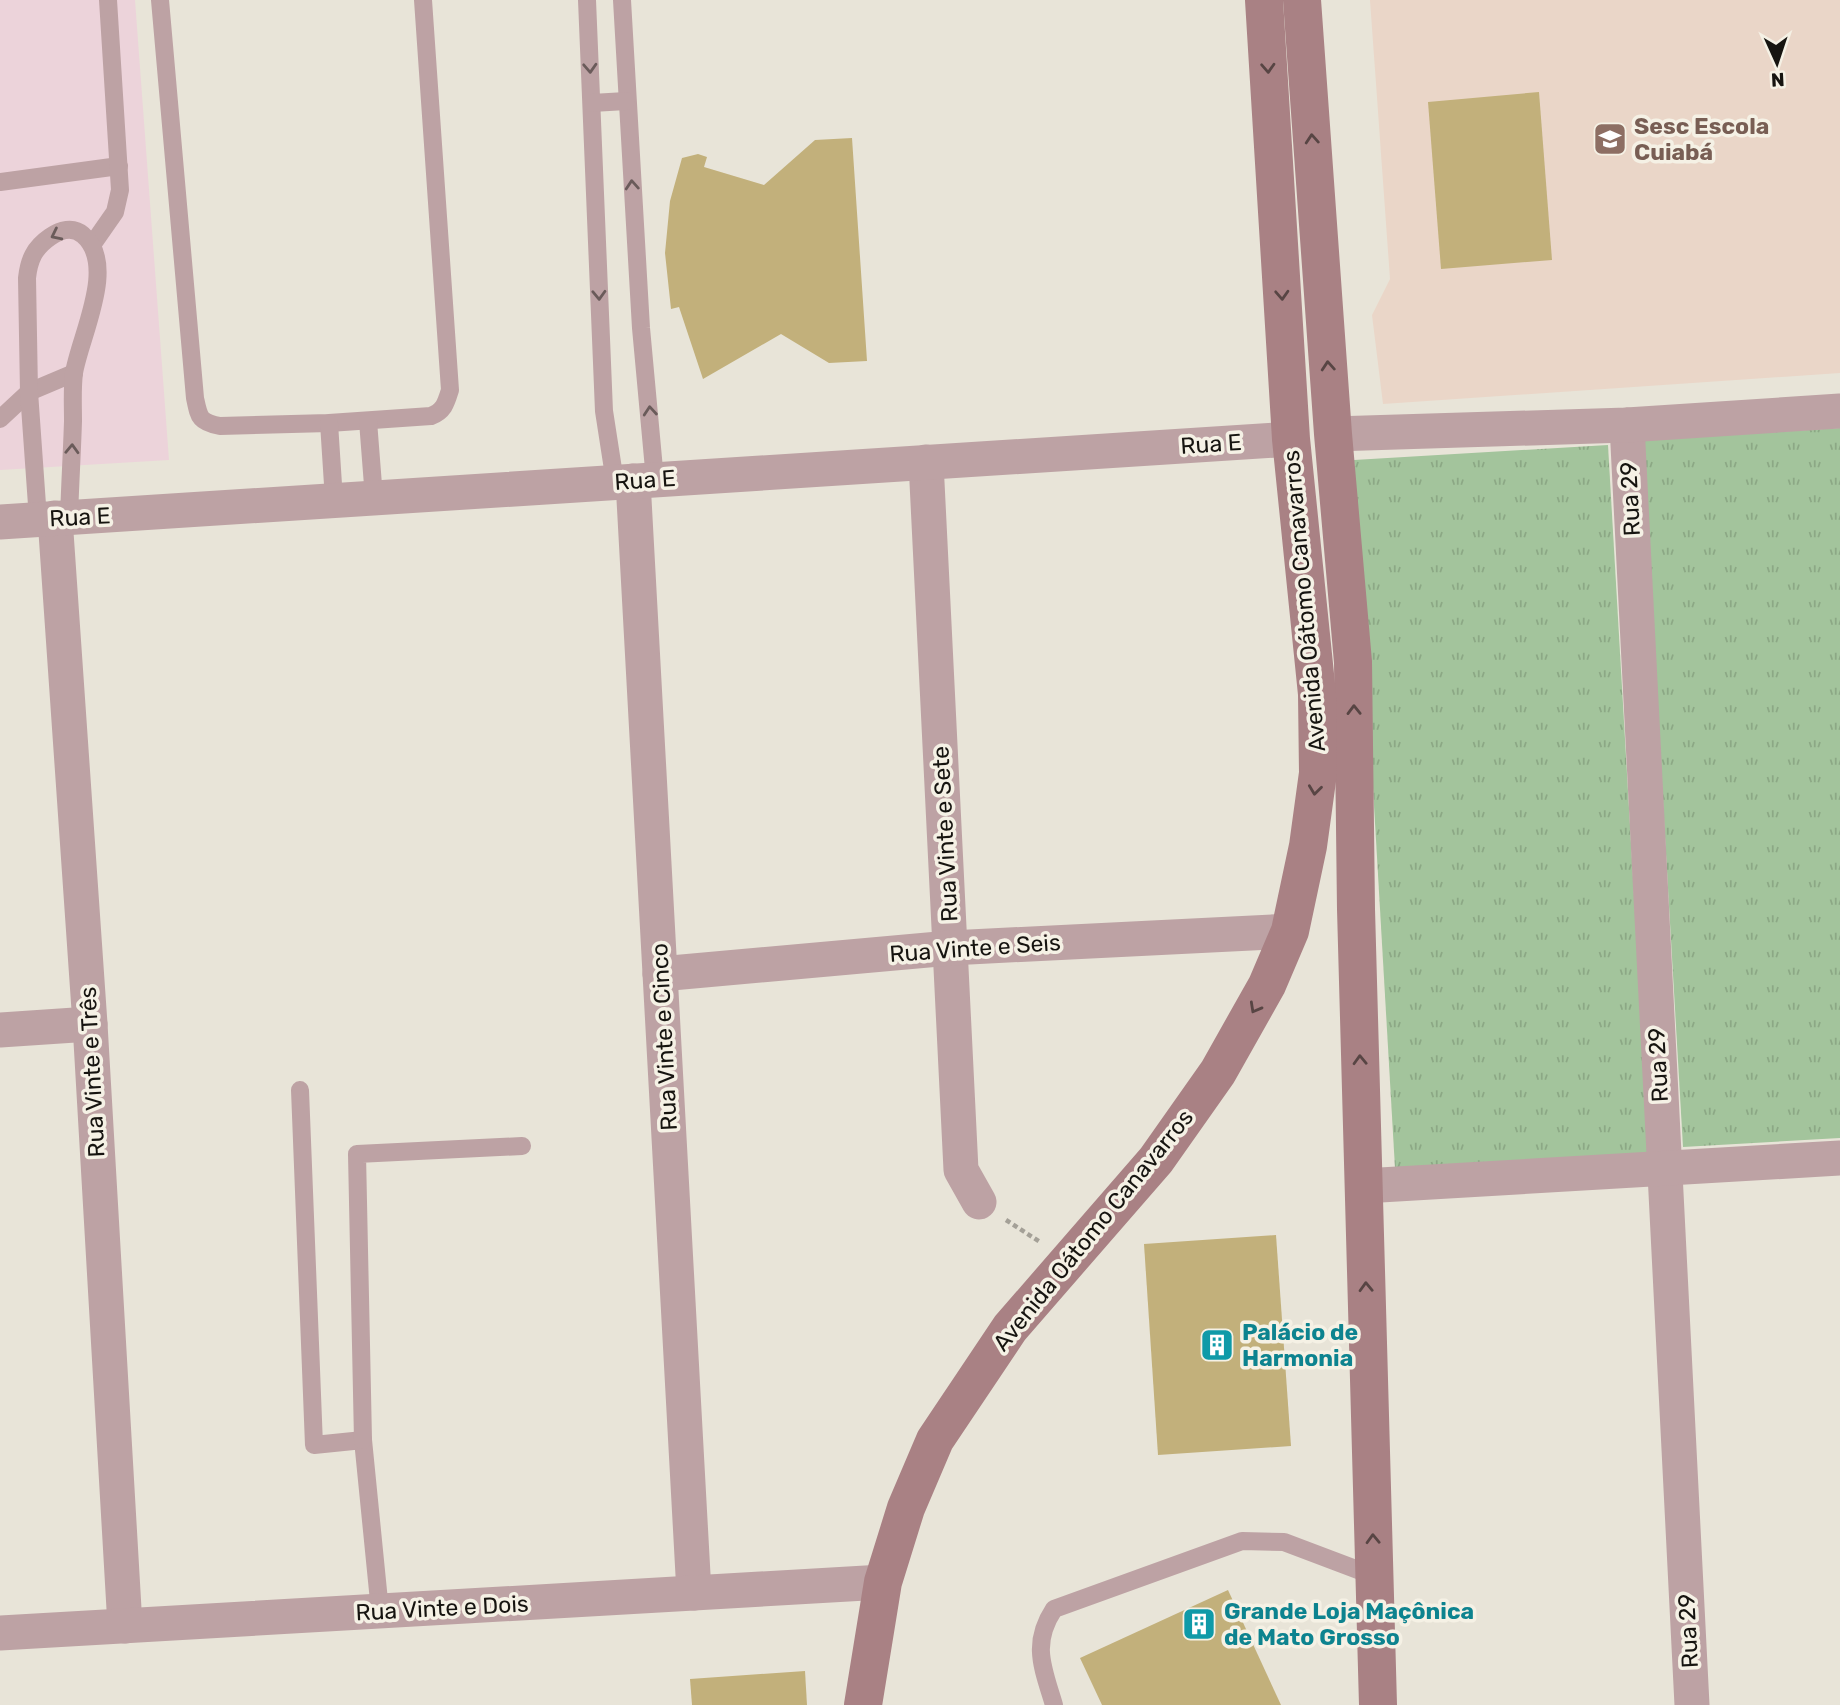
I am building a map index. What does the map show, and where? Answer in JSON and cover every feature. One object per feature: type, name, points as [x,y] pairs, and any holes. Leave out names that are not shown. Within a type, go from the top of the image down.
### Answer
[{"type":"main road","name":"Avenida Oátomo Canavarros","points":[[863,1705],[883,1582],[906,1508],[935,1440],[1010,1328],[1156,1160],[1218,1072],[1267,985],[1290,931],[1308,846],[1318,773],[1317,694],[1291,439],[1264,0]]},
{"type":"main road","name":"Avenida Oátomo Canavarros","points":[[1302,0],[1353,662],[1356,909],[1378,1705]]},
{"type":"street","points":[[1334,434],[1627,425],[1840,411]]},
{"type":"street","name":"Rua 29","points":[[1627,425],[1692,1705]]},
{"type":"street","name":"Rua E","points":[[0,522],[1291,439]]},
{"type":"street","name":"Rua Vinte e Sete","points":[[926,463],[961,1170],[979,1202]]},
{"type":"street","name":"Rua Vinte e Cinco","points":[[634,481],[694,1593]]},
{"type":"street","name":"Rua Vinte e Três","points":[[54,518],[90,1024],[125,1626]]},
{"type":"street","name":"Rua Vinte e Seis","points":[[660,974],[950,948],[1290,931]]},
{"type":"street","points":[[0,1030],[90,1024]]},
{"type":"street","points":[[1363,1185],[1840,1158]]},
{"type":"street","name":"Rua Vinte e Dois","points":[[0,1633],[883,1582]]},
{"type":"lane","points":[[92,245],[115,212],[120,190],[108,0]]},
{"type":"lane","points":[[160,0],[199,415],[206,423],[219,426],[329,423],[431,416],[440,412],[446,404],[450,390],[423,0]]},
{"type":"lane","points":[[587,0],[604,411],[634,481]]},
{"type":"lane","points":[[622,0],[640,328],[634,481]]},
{"type":"lane","points":[[592,103],[626,101]]},
{"type":"lane","points":[[0,182],[119,166]]},
{"type":"lane","points":[[72,229],[83,234],[92,245],[97,259],[98,284],[74,373],[54,518],[29,392],[27,278],[29,260],[47,239],[60,231],[72,229]]},
{"type":"lane","points":[[0,419],[29,392],[74,373]]},
{"type":"lane","points":[[368,421],[374,498]]},
{"type":"lane","points":[[329,423],[334,500]]},
{"type":"lane","points":[[300,1090],[314,1445],[363,1440]]},
{"type":"lane","points":[[380,1611],[363,1440],[357,1154],[522,1146]]},
{"type":"lane","points":[[1054,1705],[1040,1660],[1042,1626],[1054,1609],[1242,1541],[1284,1542],[1374,1576]]},
{"type":"path","points":[[979,1202],[1068,1261]]},
{"type":"shaded area","points":[[0,0],[135,0],[169,460],[0,470]]},
{"type":"shaded area","name":"Sesc Escola Cuiabá","points":[[1370,0],[1840,0],[1840,373],[1383,404],[1372,315],[1390,279]]},
{"type":"green space","points":[[1840,428],[1840,1138],[1683,1147],[1642,440]]},
{"type":"green space","points":[[1608,445],[1649,1154],[1395,1168],[1354,460]]},
{"type":"building","points":[[1539,92],[1552,260],[1441,269],[1428,102]]},
{"type":"building","points":[[852,138],[867,361],[829,363],[781,334],[703,379],[679,307],[671,309],[665,253],[670,201],[682,158],[698,154],[707,157],[704,167],[764,185],[815,140]]},
{"type":"building","name":"Palácio de Harmonia","points":[[1276,1235],[1291,1446],[1158,1455],[1144,1244]]},
{"type":"building","name":"Grande Loja Maçônica de Mato Grosso","points":[[1228,1590],[1281,1705],[1102,1705],[1080,1658]]},
{"type":"building","points":[[805,1671],[807,1705],[692,1705],[690,1679]]},
{"type":"place","name":"Sesc Escola Cuiabá","points":[[1610,139]]},
{"type":"place","name":"Palácio de Harmonia","points":[[1217,1345]]},
{"type":"place","name":"Grande Loja Maçônica de Mato Grosso","points":[[1199,1624]]}]
